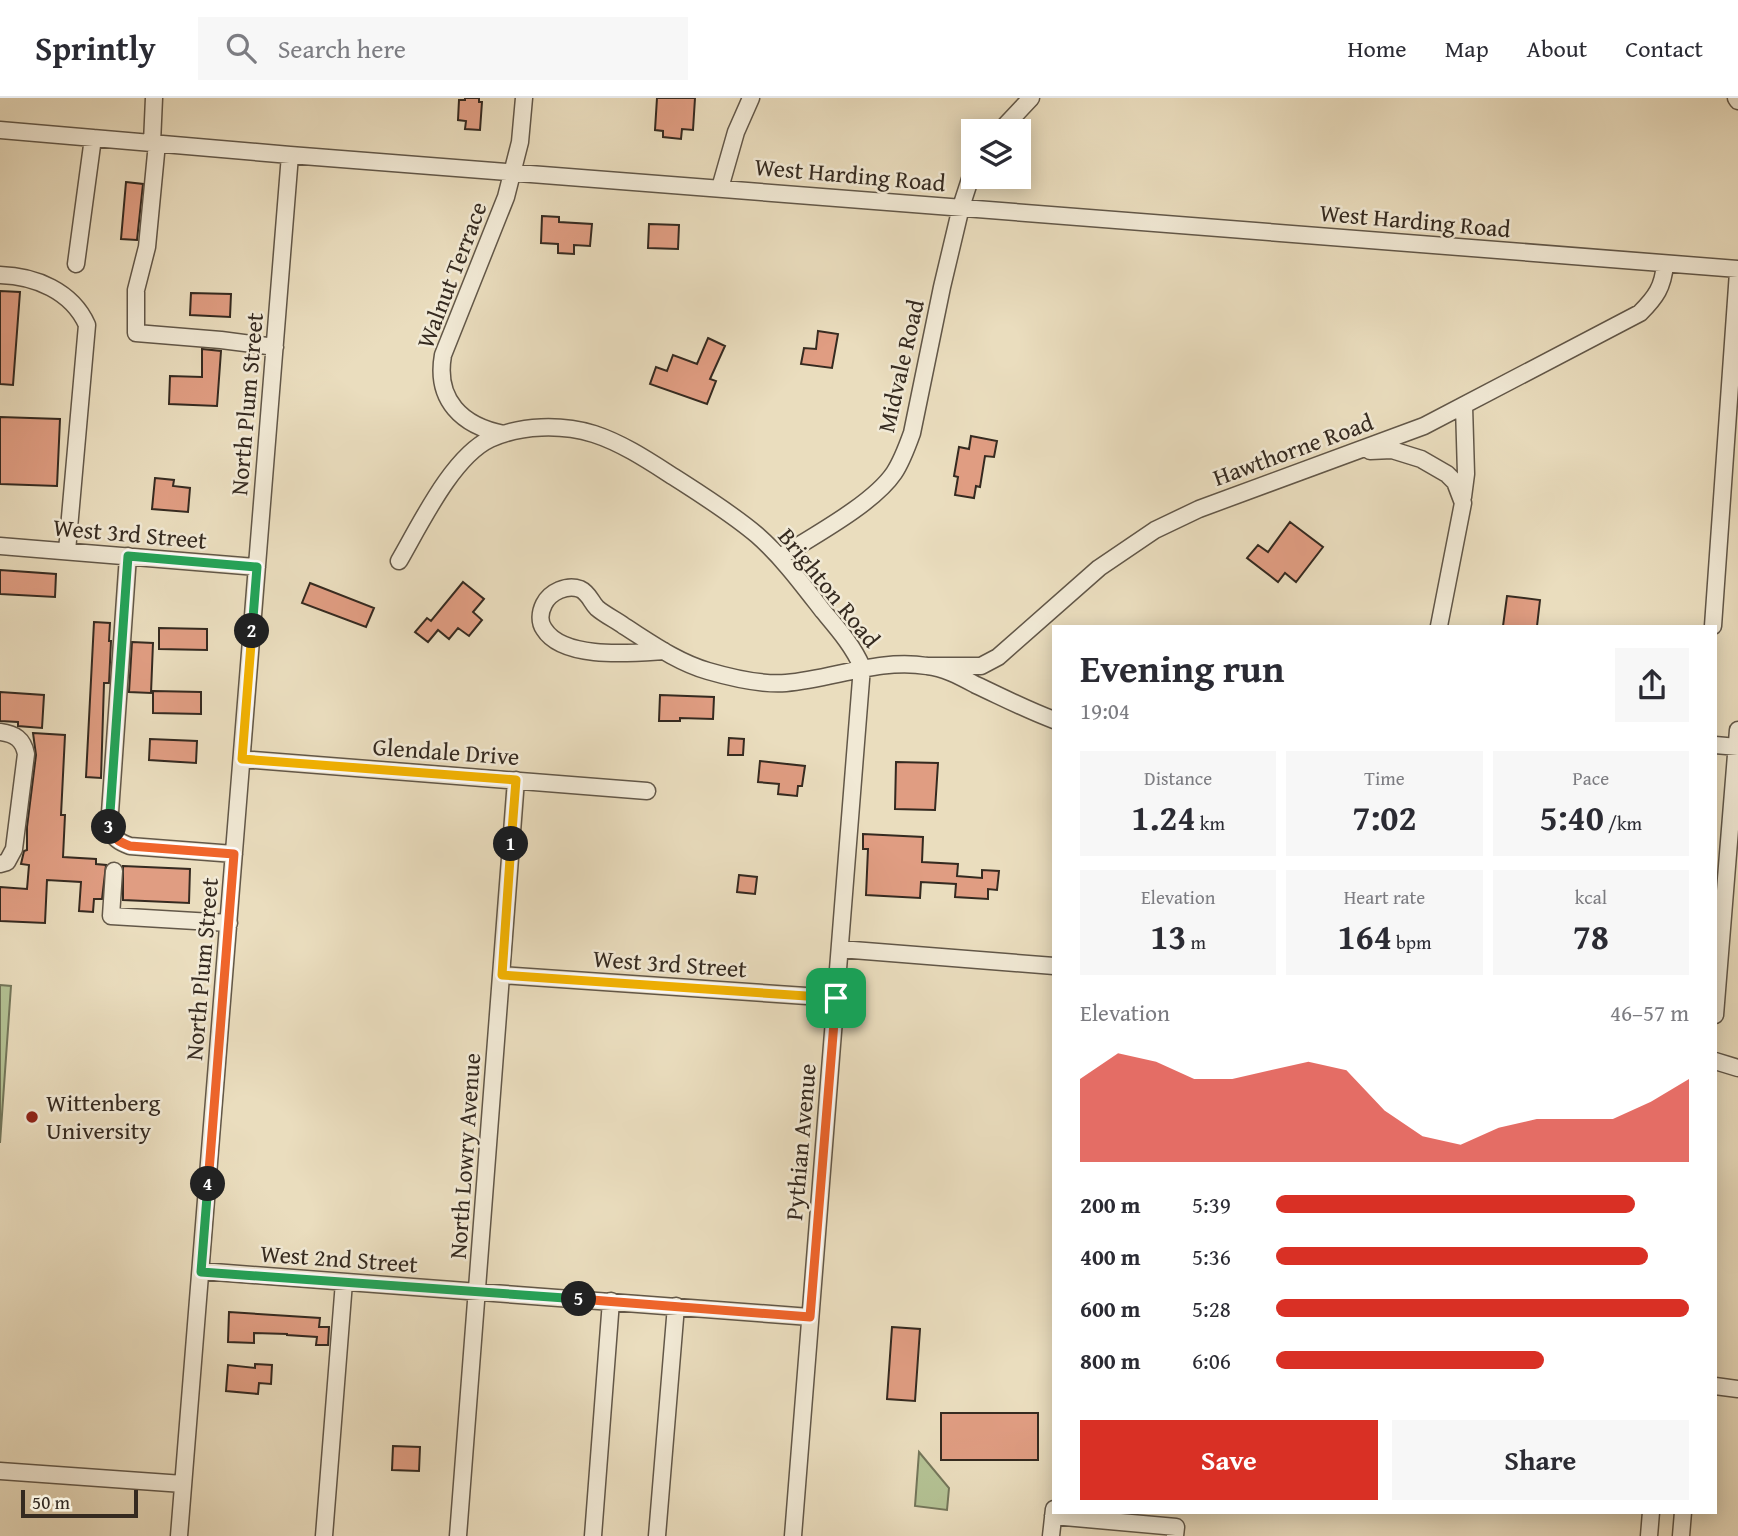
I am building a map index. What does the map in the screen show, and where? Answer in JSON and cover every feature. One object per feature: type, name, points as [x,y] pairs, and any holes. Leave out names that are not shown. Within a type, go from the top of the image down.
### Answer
[{"type":"street","points":[[154,98],[155,143],[147,247],[136,290],[136,333],[275,347]]},
{"type":"street","name":"Walnut Terrace","points":[[504,433],[477,426],[455,410],[446,396],[441,370],[443,355],[514,171],[524,98]]},
{"type":"street","points":[[720,188],[736,132],[751,98]]},
{"type":"street","points":[[1011,119],[1031,98]]},
{"type":"street","name":"West Harding Road","points":[[0,130],[1738,271]]},
{"type":"street","points":[[76,264],[93,138]]},
{"type":"street","name":"North Plum Street","points":[[179,1536],[290,155]]},
{"type":"street","name":"Midvale Road","points":[[780,558],[879,490],[893,475],[904,456],[912,433],[967,189]]},
{"type":"street","name":"Hawthorne Road","points":[[927,666],[981,666],[998,657],[1099,568],[1155,530],[1199,509],[1424,426],[1640,313],[1658,295],[1664,280],[1665,264]]},
{"type":"street","points":[[1713,625],[1730,500],[1738,271]]},
{"type":"street","points":[[0,275],[32,279],[47,285],[82,313],[87,325],[67,551]]},
{"type":"street","points":[[1439,625],[1463,503],[1466,474],[1464,406]]},
{"type":"street","name":"Brighton Road","points":[[504,433],[550,427],[571,429],[620,445],[719,506],[756,534],[780,558],[855,651],[862,667],[899,664],[927,666],[946,671],[1052,719]]},
{"type":"street","points":[[399,561],[464,458],[488,440],[504,433]]},
{"type":"street","points":[[1350,453],[1392,450],[1421,459],[1447,474],[1455,482],[1463,503]]},
{"type":"street","name":"West 3rd Street","points":[[0,546],[257,567]]},
{"type":"street","points":[[128,556],[109,827],[119,842],[130,846],[234,854]]},
{"type":"street","points":[[664,651],[631,653],[571,648],[558,643],[545,631],[541,623],[544,603],[560,589],[570,587],[581,590],[597,608],[664,651],[706,670],[763,682],[785,683],[814,679],[862,667]]},
{"type":"street","name":"Pythian Avenue","points":[[793,1536],[862,667]]},
{"type":"street","points":[[1717,991],[1738,730]]},
{"type":"street","points":[[0,732],[19,738],[26,754],[14,849],[7,862],[0,864]]},
{"type":"street","points":[[1717,745],[1737,747]]},
{"type":"street","name":"Glendale Drive","points":[[242,759],[647,791]]},
{"type":"street","name":"North Lowry Avenue","points":[[458,1536],[516,780]]},
{"type":"street","points":[[114,871],[111,916],[229,923]]},
{"type":"street","points":[[840,949],[1052,966]]},
{"type":"street","name":"West 3rd Street","points":[[502,975],[836,998]]},
{"type":"street","points":[[1717,1062],[1738,1068]]},
{"type":"street","name":"West 2nd Street","points":[[201,1272],[810,1317]]},
{"type":"street","points":[[324,1536],[344,1282]]},
{"type":"street","points":[[593,1536],[611,1301]]},
{"type":"street","points":[[656,1536],[676,1306]]},
{"type":"street","points":[[1717,1386],[1738,1389]]},
{"type":"street","points":[[0,1471],[183,1485]]},
{"type":"street","points":[[1051,1536],[1053,1514]]},
{"type":"street","points":[[1062,1514],[1176,1527],[1175,1536]]},
{"type":"street","points":[[1649,1536],[1651,1514]]},
{"type":"street","points":[[1681,1536],[1683,1514]]},
{"type":"green space","points":[[0,985],[11,986],[0,1143]]},
{"type":"green space","points":[[919,1452],[949,1488],[947,1510],[915,1506]]},
{"type":"building","points":[[479,98],[479,102],[482,102],[480,130],[465,129],[466,121],[458,120],[459,100]]},
{"type":"building","points":[[657,98],[695,98],[693,130],[682,129],[681,139],[663,137],[663,131],[655,130]]},
{"type":"building","points":[[126,182],[143,184],[137,240],[121,239]]},
{"type":"building","points":[[542,216],[559,217],[559,222],[592,224],[590,246],[574,245],[574,254],[558,253],[558,244],[541,243]]},
{"type":"building","points":[[649,224],[679,225],[678,249],[648,248]]},
{"type":"building","points":[[0,291],[20,292],[13,385],[0,384]]},
{"type":"building","points":[[191,293],[231,294],[230,317],[190,315]]},
{"type":"building","points":[[818,331],[838,334],[832,368],[801,364],[804,348],[816,349]]},
{"type":"building","points":[[708,338],[725,346],[710,379],[716,381],[707,404],[650,384],[656,367],[667,371],[673,355],[697,364]]},
{"type":"building","points":[[202,349],[221,351],[217,406],[169,404],[170,376],[202,377]]},
{"type":"building","points":[[0,417],[60,419],[57,486],[0,484]]},
{"type":"building","points":[[971,436],[997,441],[994,457],[985,456],[980,487],[976,486],[974,498],[955,495],[958,477],[954,476],[959,447],[969,449]]},
{"type":"building","points":[[155,478],[174,480],[173,486],[190,488],[188,512],[152,509]]},
{"type":"building","points":[[1290,522],[1323,547],[1296,582],[1285,573],[1278,582],[1247,558],[1258,545],[1268,552]]},
{"type":"building","points":[[0,570],[56,574],[55,597],[0,594]]},
{"type":"building","points":[[463,582],[484,599],[473,612],[482,620],[469,636],[458,628],[449,639],[438,630],[428,642],[415,632],[427,618],[431,621]]},
{"type":"building","points":[[310,583],[374,608],[366,627],[302,603]]},
{"type":"building","points":[[1507,596],[1540,600],[1537,625],[1503,625]]},
{"type":"building","points":[[94,622],[110,623],[111,641],[109,683],[104,683],[101,778],[86,777]]},
{"type":"building","points":[[159,628],[207,629],[207,650],[159,649]]},
{"type":"building","points":[[132,642],[153,643],[151,693],[129,692]]},
{"type":"building","points":[[153,691],[201,692],[201,714],[153,713]]},
{"type":"building","points":[[0,692],[44,695],[42,728],[0,721]]},
{"type":"building","points":[[660,695],[714,697],[713,719],[680,718],[680,721],[659,721]]},
{"type":"building","points":[[33,733],[65,735],[61,815],[65,815],[63,857],[96,859],[96,864],[106,865],[102,899],[94,899],[93,912],[79,911],[81,882],[47,880],[45,923],[0,921],[0,887],[27,889],[29,865],[21,864],[24,851],[27,850],[27,827],[36,755]]},
{"type":"building","points":[[729,738],[744,739],[743,755],[728,755]]},
{"type":"building","points":[[150,739],[197,741],[196,763],[149,760]]},
{"type":"building","points":[[760,761],[805,766],[802,786],[798,786],[797,796],[778,794],[779,784],[758,782]]},
{"type":"building","points":[[896,762],[938,763],[935,810],[895,809]]},
{"type":"building","points":[[863,834],[923,837],[922,862],[958,864],[957,876],[982,878],[982,870],[999,871],[997,890],[988,889],[988,899],[955,897],[956,884],[921,882],[920,898],[866,895],[868,849],[863,849]]},
{"type":"building","points":[[123,866],[190,869],[189,903],[123,900]]},
{"type":"building","points":[[739,875],[757,877],[755,894],[737,892]]},
{"type":"building","points":[[229,1312],[320,1318],[319,1327],[329,1327],[328,1345],[316,1345],[317,1337],[254,1333],[254,1343],[228,1342]]},
{"type":"building","points":[[892,1327],[920,1329],[915,1401],[887,1399]]},
{"type":"building","points":[[255,1364],[272,1365],[271,1384],[259,1383],[258,1394],[226,1391],[228,1365],[255,1368]]},
{"type":"building","points":[[941,1413],[1038,1413],[1038,1460],[941,1460]]},
{"type":"building","points":[[393,1446],[420,1447],[419,1471],[392,1470]]},
{"type":"place","name":"Wittenberg University","points":[[32,1117]]},
{"type":"route","points":[[128,556],[257,567],[242,759],[516,780],[502,975],[836,998],[810,1317],[201,1272],[234,854],[130,846],[119,842],[109,827],[128,556]]}]
